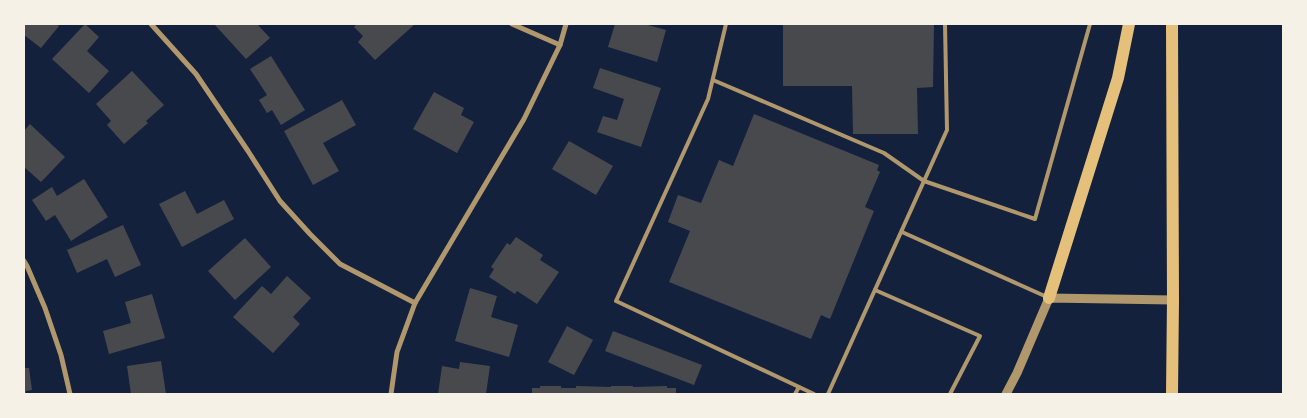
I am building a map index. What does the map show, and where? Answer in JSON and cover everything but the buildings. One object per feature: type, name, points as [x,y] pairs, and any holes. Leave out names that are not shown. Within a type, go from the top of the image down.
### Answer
[{"type":"main road","points":[[1049,298],[1118,78],[1129,24]]},
{"type":"main road","points":[[1172,24],[1172,394]]},
{"type":"street","points":[[151,24],[196,74],[280,201],[310,234],[340,264],[415,303]]},
{"type":"street","points":[[512,24],[560,45]]},
{"type":"street","points":[[391,394],[397,352],[415,303],[524,119],[560,45],[566,24]]},
{"type":"street","points":[[24,261],[45,308],[61,355],[70,394]]},
{"type":"street","points":[[1006,394],[1049,298],[1173,300]]},
{"type":"lane","points":[[726,24],[708,99],[616,301],[814,394]]},
{"type":"lane","points":[[828,394],[947,130],[945,24]]},
{"type":"lane","points":[[713,80],[884,153],[924,181],[1035,220],[1090,24]]},
{"type":"lane","points":[[902,232],[1049,298]]},
{"type":"lane","points":[[875,290],[980,336],[950,394]]},
{"type":"lane","points":[[795,394],[799,387]]}]
